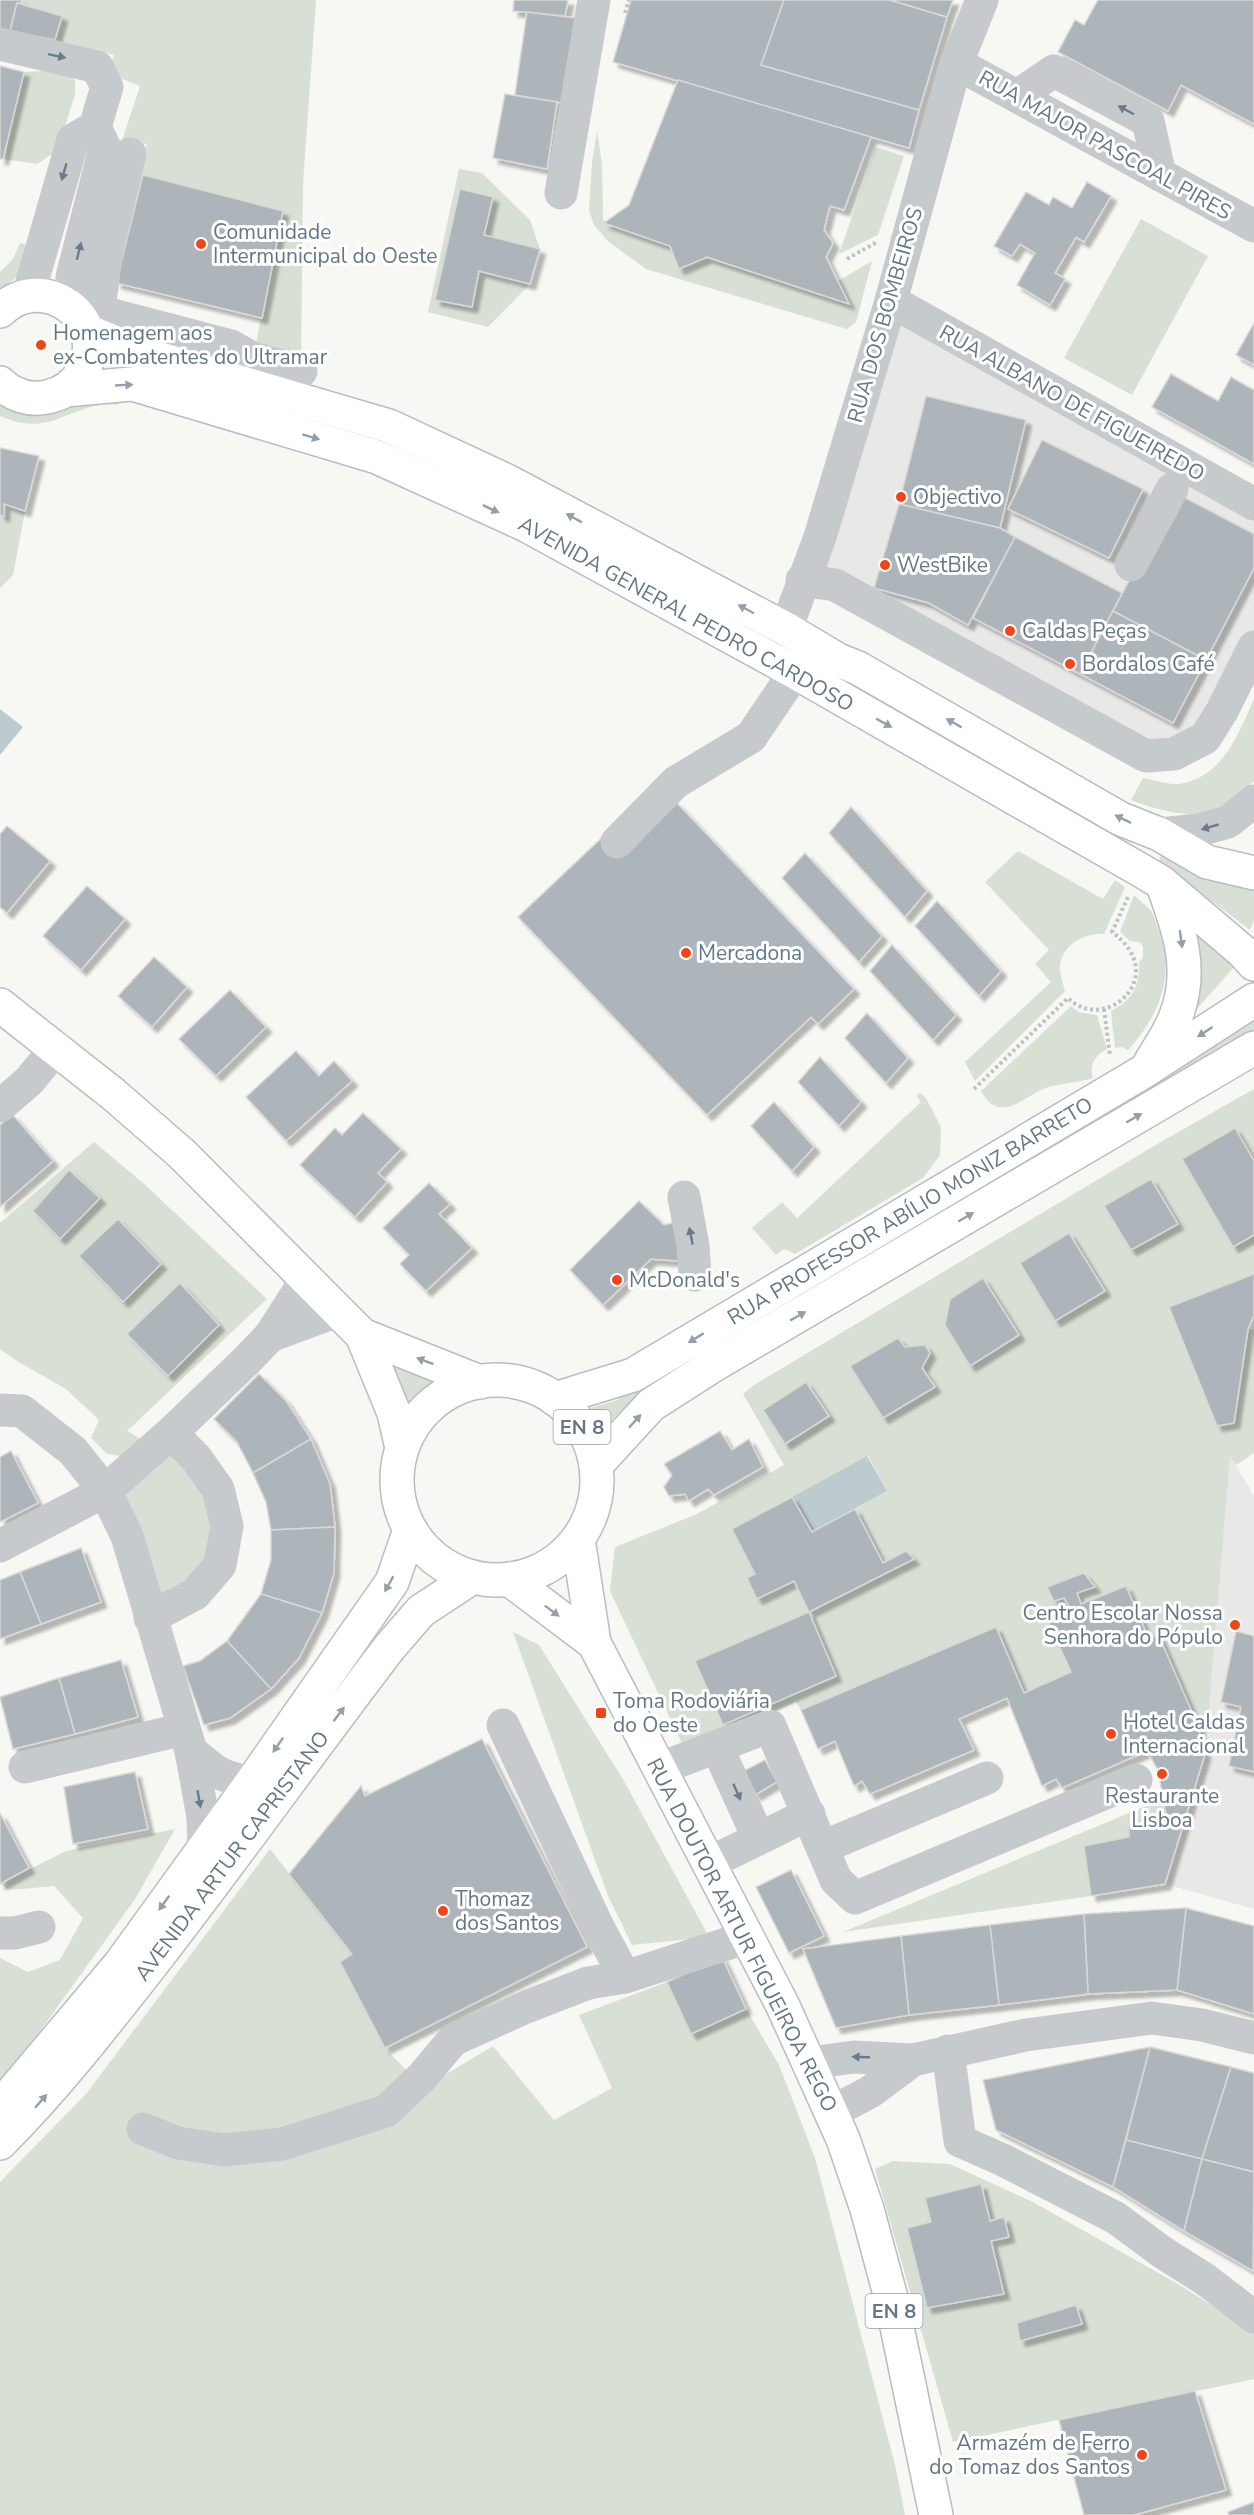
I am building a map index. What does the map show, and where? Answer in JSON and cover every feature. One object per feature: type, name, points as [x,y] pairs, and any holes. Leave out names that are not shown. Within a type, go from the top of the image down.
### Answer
[{"type":"main road","name":"AVENIDA GENERAL PEDRO CARDOSO","points":[[8,305],[52,297],[79,320],[140,353],[389,426],[507,481],[786,629],[1122,819],[1159,834],[1207,862],[1254,873]]},
{"type":"main road","points":[[65,390],[79,377],[88,359],[89,350],[79,320]]},
{"type":"main road","name":"AVENIDA GENERAL PEDRO CARDOSO","points":[[0,382],[14,393],[40,399],[65,390],[131,384],[377,457],[526,525],[795,672],[1162,883],[1242,951],[1254,964]]},
{"type":"main road","points":[[1146,1070],[1176,1017],[1183,992],[1184,968],[1180,932],[1162,883]]},
{"type":"main road","name":"RUA PROFESSOR ABÍLIO MONIZ BARRETO","points":[[555,1399],[633,1375],[1146,1070],[1254,999]]},
{"type":"main road","name":"EN 8","points":[[0,1005],[121,1101],[182,1154],[362,1335],[480,1382]]},
{"type":"main road","name":"RUA PROFESSOR ABÍLIO MONIZ BARRETO","points":[[596,1464],[651,1405],[712,1366],[1254,1047]]},
{"type":"main road","name":"EN 8","points":[[362,1335],[394,1413],[402,1448]]},
{"type":"main road","name":"EN 8","points":[[480,1382],[520,1383],[555,1399],[582,1428],[591,1446],[596,1464],[597,1484],[594,1503],[588,1522],[578,1539],[549,1565],[509,1580],[471,1578],[432,1557],[410,1530],[401,1510],[397,1490],[402,1448],[409,1432],[432,1405],[462,1387],[480,1382]]},
{"type":"main road","name":"AVENIDA ARTUR CAPRISTANO","points":[[0,2108],[121,1963],[252,1782],[392,1582],[410,1530]]},
{"type":"main road","name":"RUA DOUTOR ARTUR FIGUEIROA REGO","points":[[578,1539],[594,1643],[748,1937],[832,2112],[864,2200],[886,2279],[936,2515]]},
{"type":"main road","name":"AVENIDA ARTUR CAPRISTANO","points":[[0,2143],[34,2109],[90,2044],[389,1648],[421,1611],[471,1578]]},
{"type":"main road","name":"RUA DOUTOR ARTUR FIGUEIROA REGO","points":[[509,1580],[594,1643]]},
{"type":"street","points":[[561,194],[594,0]]},
{"type":"street","name":"RUA DOS BOMBEIROS","points":[[786,629],[802,580],[820,537],[891,300],[956,63],[982,0]]},
{"type":"street","points":[[0,44],[97,67],[107,87],[95,127],[74,140],[8,305]]},
{"type":"street","name":"RUA MAJOR PASCOAL PIRES","points":[[956,63],[1254,226]]},
{"type":"street","points":[[79,320],[72,277],[105,148],[95,127]]},
{"type":"street","points":[[130,154],[107,250],[100,301],[105,313],[231,346],[252,358],[301,371]]},
{"type":"street","name":"RUA ALBANO DE FIGUEIREDO","points":[[891,300],[1254,504]]},
{"type":"street","points":[[1131,565],[1172,489]]},
{"type":"street","points":[[802,580],[835,585],[1146,756],[1174,754],[1205,738],[1222,711],[1254,646]]},
{"type":"street","points":[[617,842],[676,782],[751,737],[795,672]]},
{"type":"street","points":[[1159,834],[1199,830],[1228,822],[1254,801]]},
{"type":"street","points":[[0,1106],[29,1081],[56,1048]]},
{"type":"street","points":[[684,1197],[693,1246],[695,1275]]},
{"type":"street","points":[[0,1546],[105,1491],[171,1433],[270,1336],[306,1280]]},
{"type":"street","points":[[270,1336],[337,1311]]},
{"type":"street","points":[[0,1410],[22,1411],[73,1451],[105,1491],[127,1536],[187,1740],[203,1817],[204,1847]]},
{"type":"street","points":[[150,1618],[195,1594],[220,1565],[227,1526],[218,1489],[196,1458],[171,1433]]},
{"type":"street","points":[[503,1725],[598,1927],[626,1977]]},
{"type":"street","points":[[659,1769],[770,1726],[836,1880],[855,1898],[1136,1780]]},
{"type":"street","points":[[187,1740],[218,1773],[231,1779],[252,1782]]},
{"type":"street","points":[[25,1767],[187,1740]]},
{"type":"street","points":[[717,1747],[758,1838]]},
{"type":"street","points":[[823,1847],[987,1779]]},
{"type":"street","points":[[709,1863],[809,1814]]},
{"type":"street","points":[[0,1933],[15,1933],[39,1927]]},
{"type":"street","points":[[142,2128],[178,2143],[224,2151],[282,2144],[333,2128],[386,2111],[422,2077],[453,2040],[526,2007],[588,1983],[626,1977],[748,1937]]},
{"type":"street","points":[[810,2063],[854,2057],[913,2060],[1026,2035],[1152,2018],[1202,2025],[1254,2038]]},
{"type":"street","points":[[948,2051],[960,2141],[1003,2160],[1116,2218],[1162,2252],[1206,2280],[1254,2317]]},
{"type":"street","points":[[832,2112],[870,2092],[913,2060]]},
{"type":"path","points":[[625,13],[629,0]]},
{"type":"path","points":[[847,260],[880,240]]},
{"type":"path","points":[[974,1089],[1068,998],[1074,1005],[1104,1009],[1114,1007],[1125,998],[1135,982],[1136,962],[1127,942],[1112,932],[1129,894]]},
{"type":"path","points":[[1104,1009],[1112,1066]]},
{"type":"shaded area","points":[[21,0],[316,0],[303,183],[301,359],[255,348],[283,211],[143,175],[117,278],[109,277],[147,143],[118,153],[140,86],[108,73],[114,55],[55,40],[61,16],[21,3]]},
{"type":"shaded area","points":[[54,65],[65,69],[75,81],[75,94],[58,150],[37,164],[3,159],[24,72],[43,71]]},
{"type":"shaded area","points":[[597,131],[602,164],[603,220],[670,246],[848,304],[838,281],[872,261],[856,322],[847,329],[646,269],[609,242],[594,225],[589,211],[592,162]]},
{"type":"shaded area","points":[[876,147],[904,156],[878,235],[839,254]]},
{"type":"shaded area","points":[[459,169],[482,173],[530,220],[540,249],[484,235],[493,198],[460,189],[479,271],[530,284],[488,327],[428,312]]},
{"type":"shaded area","points":[[1141,219],[1208,256],[1132,395],[1064,358]]},
{"type":"shaded area","points":[[20,243],[32,246],[23,272],[0,290],[0,272],[13,259]]},
{"type":"shaded area","points":[[891,301],[1254,504],[1254,647],[1174,754],[835,585],[814,554]]},
{"type":"shaded area","points":[[120,396],[118,405],[87,408],[49,422],[35,424],[0,416],[0,404],[20,414],[30,414],[47,411],[77,400]]},
{"type":"shaded area","points":[[4,504],[25,511],[13,575],[0,588],[0,515],[4,516]]},
{"type":"shaded area","points":[[1254,699],[1254,781],[1233,801],[1207,813],[1181,814],[1131,800],[1143,778],[1180,784],[1208,772],[1219,763],[1228,752]]},
{"type":"shaded area","points":[[0,709],[23,727],[0,755]]},
{"type":"shaded area","points":[[1018,851],[1103,899],[1115,880],[1125,887],[1104,934],[1082,938],[1064,953],[1060,968],[1065,991],[975,1081],[965,1062],[1051,982],[1035,964],[1049,950],[985,882]]},
{"type":"shaded area","points":[[1161,855],[1254,890],[1254,920],[1250,930],[1159,861]]},
{"type":"shaded area","points":[[1134,895],[1152,913],[1166,961],[1162,993],[1156,1008],[1139,1037],[1128,1050],[1121,1047],[1115,1048],[1111,1011],[1125,1002],[1134,991],[1139,962],[1143,958],[1143,947],[1140,942],[1130,941],[1120,932]]},
{"type":"shaded area","points":[[1192,919],[1233,968],[1187,1020]]},
{"type":"shaded area","points":[[1071,1006],[1078,1012],[1097,1015],[1107,1049],[1094,1061],[1093,1078],[1046,1088],[1004,1108],[988,1101],[981,1091]]},
{"type":"shaded area","points":[[1249,1009],[1254,1020],[1254,1035],[1110,1116],[622,1410],[604,1428],[600,1417],[591,1408],[617,1400],[1103,1108]]},
{"type":"shaded area","points":[[1254,1089],[1254,1161],[1235,1129],[1183,1159],[1233,1247],[1254,1235],[1254,1274],[1169,1307],[1217,1426],[1234,1423],[1248,1329],[1254,1330],[1254,1453],[1236,1465],[1230,1456],[1205,1754],[1198,1726],[1158,1634],[1149,1639],[1126,1586],[1081,1604],[1077,1593],[1094,1587],[1084,1573],[1047,1588],[1054,1601],[1064,1598],[1070,1608],[1047,1618],[1071,1672],[1024,1693],[996,1627],[801,1710],[796,1702],[686,1752],[610,1591],[615,1547],[697,1514],[784,1465],[743,1394],[754,1385],[1159,1143]],"holes":[[[1151,1179],[1177,1224],[1131,1250],[1104,1207]],[[1069,1233],[1104,1291],[1055,1321],[1020,1263]],[[983,1278],[1019,1335],[971,1365],[945,1325],[950,1299]],[[898,1338],[905,1347],[925,1345],[930,1353],[922,1368],[934,1387],[883,1418],[850,1366]],[[806,1382],[829,1416],[785,1444],[764,1410]],[[868,1456],[887,1491],[855,1509],[883,1563],[906,1551],[914,1559],[809,1612],[794,1581],[757,1598],[747,1578],[755,1574],[733,1529]],[[809,1612],[836,1675],[723,1725],[696,1661]]]},
{"type":"shaded area","points":[[920,1093],[926,1098],[941,1127],[940,1155],[923,1178],[795,1254],[784,1249],[776,1255],[752,1228],[782,1202],[797,1218],[921,1102],[917,1096]]},
{"type":"shaded area","points":[[94,1142],[143,1183],[267,1299],[127,1431],[141,1439],[121,1456],[107,1454],[91,1438],[99,1420],[66,1389],[0,1349],[0,1223]]},
{"type":"shaded area","points":[[380,1356],[440,1382],[419,1394],[407,1410]]},
{"type":"shaded area","points":[[170,1453],[205,1494],[213,1524],[210,1552],[188,1579],[154,1598],[118,1499]]},
{"type":"shaded area","name":"Centro Escolar Nossa Senhora do Pópulo","points":[[1229,1454],[1254,1496],[1254,1909],[1165,1884],[1205,1754]]},
{"type":"shaded area","points":[[867,1456],[887,1491],[812,1532],[792,1497]]},
{"type":"shaded area","points":[[513,1632],[539,1645],[624,1781],[709,1937],[632,1945],[608,1896]]},
{"type":"shaded area","points":[[1163,1799],[1167,1820],[1129,1826],[1129,1837],[1084,1846],[1091,1896],[843,1932]]},
{"type":"shaded area","points":[[175,1829],[135,1899],[20,2059],[0,2081],[0,1958],[28,1972],[60,1960],[83,1918],[54,1886],[9,1890],[0,1884],[66,1851]]},
{"type":"shaded area","points":[[270,1849],[352,1954],[385,2048],[423,2088],[493,2046],[554,2120],[612,2088],[579,2015],[667,1982],[691,2034],[746,2009],[779,2065],[815,2158],[896,2469],[905,2515],[0,2515],[0,2182],[86,2094]]},
{"type":"shaded area","points":[[893,2161],[950,2164],[1033,2202],[1178,2284],[1254,2332],[1254,2379],[953,2442],[875,2169]]},
{"type":"building","points":[[0,0],[21,0],[21,3],[17,3],[10,31],[0,29]]},
{"type":"building","points":[[514,0],[568,0],[565,16],[513,11]]},
{"type":"building","points":[[631,0],[784,0],[761,65],[919,110],[909,148],[613,62]]},
{"type":"building","points":[[784,0],[890,0],[947,17],[919,110],[761,65]]},
{"type":"building","points":[[890,0],[953,0],[947,17]]},
{"type":"building","points":[[1098,0],[1254,0],[1254,124],[1181,85],[1168,111],[1058,52],[1075,20],[1084,25]]},
{"type":"building","points":[[17,3],[62,16],[55,40],[10,31]]},
{"type":"building","points":[[527,12],[576,18],[562,103],[515,95]]},
{"type":"building","points":[[0,66],[24,72],[3,159],[0,159]]},
{"type":"building","points":[[678,80],[871,137],[844,210],[830,206],[824,230],[833,243],[826,257],[849,304],[707,257],[679,269],[670,246],[604,223],[629,205]]},
{"type":"building","points":[[505,94],[557,102],[547,169],[493,158]]},
{"type":"building","name":"Comunidade Intermunicipal do Oeste","points":[[143,175],[283,211],[262,318],[116,283]]},
{"type":"building","points":[[1087,182],[1111,196],[1084,242],[1076,237],[1055,273],[1065,279],[1050,305],[1017,285],[1035,253],[1020,244],[1012,256],[994,246],[1026,192],[1049,205],[1053,197],[1072,208]]},
{"type":"building","points":[[460,189],[493,197],[484,235],[540,249],[530,284],[479,271],[472,307],[435,300]]},
{"type":"building","points":[[1254,323],[1254,365],[1236,355]]},
{"type":"building","points":[[1171,374],[1218,401],[1231,377],[1254,390],[1254,464],[1152,407]]},
{"type":"building","points":[[926,396],[1026,420],[1000,528],[899,504]]},
{"type":"building","points":[[1042,440],[1143,489],[1109,558],[1008,509]]},
{"type":"building","points":[[0,448],[39,456],[25,511],[4,504],[4,516],[0,515]]},
{"type":"building","points":[[1176,493],[1254,534],[1254,568],[1206,660],[1113,611]]},
{"type":"building","points":[[899,504],[1000,528],[1015,537],[968,625],[929,603],[874,588]]},
{"type":"building","points":[[1015,537],[1122,593],[1080,674],[973,618]]},
{"type":"building","points":[[1113,611],[1206,660],[1173,723],[1080,674]]},
{"type":"building","name":"Mercadona","points":[[677,803],[854,989],[818,1024],[811,1017],[707,1115],[518,917],[608,832]]},
{"type":"building","points":[[851,807],[927,891],[905,917],[829,833]]},
{"type":"building","points":[[7,826],[50,861],[7,913],[0,907],[0,834]]},
{"type":"building","points":[[805,853],[882,936],[859,962],[782,878]]},
{"type":"building","points":[[87,886],[125,919],[81,970],[43,936]]},
{"type":"building","points":[[937,901],[1001,971],[979,996],[915,926]]},
{"type":"building","points":[[892,945],[956,1015],[933,1040],[870,971]]},
{"type":"building","points":[[154,957],[187,987],[152,1027],[118,996]]},
{"type":"building","points":[[230,990],[266,1027],[216,1076],[179,1039]]},
{"type":"building","points":[[867,1013],[908,1058],[886,1083],[845,1038]]},
{"type":"building","points":[[296,1051],[319,1076],[334,1061],[352,1081],[286,1141],[246,1097]]},
{"type":"building","points":[[820,1057],[861,1102],[839,1126],[798,1082]]},
{"type":"building","points":[[774,1102],[814,1147],[792,1171],[751,1126]]},
{"type":"building","points":[[363,1113],[401,1149],[378,1173],[387,1182],[355,1217],[300,1165],[335,1128],[342,1135]]},
{"type":"building","points":[[12,1114],[53,1161],[0,1207],[0,1125]]},
{"type":"building","points":[[1235,1128],[1254,1161],[1254,1235],[1233,1247],[1182,1159]]},
{"type":"building","points":[[69,1170],[100,1198],[60,1239],[33,1211]]},
{"type":"building","points":[[1151,1179],[1178,1224],[1131,1250],[1104,1206]]},
{"type":"building","points":[[429,1183],[450,1204],[439,1214],[472,1248],[426,1291],[400,1264],[409,1255],[383,1228]]},
{"type":"building","points":[[639,1201],[664,1225],[677,1222],[679,1261],[651,1259],[603,1305],[570,1270]]},
{"type":"building","points":[[118,1219],[161,1264],[123,1302],[79,1256]]},
{"type":"building","points":[[1069,1233],[1105,1291],[1055,1321],[1020,1263]]},
{"type":"building","points":[[1254,1274],[1254,1315],[1248,1329],[1234,1423],[1217,1426],[1169,1307]]},
{"type":"building","points":[[983,1278],[1019,1335],[970,1366],[945,1325],[950,1299]]},
{"type":"building","points":[[180,1283],[219,1325],[168,1376],[127,1334]]},
{"type":"building","points":[[898,1338],[905,1347],[925,1345],[930,1353],[922,1368],[935,1387],[883,1418],[850,1366]]},
{"type":"building","points":[[259,1374],[286,1401],[311,1439],[253,1473],[237,1442],[214,1419]]},
{"type":"building","points":[[806,1382],[829,1416],[785,1444],[763,1410]]},
{"type":"building","points":[[720,1431],[732,1450],[749,1439],[763,1467],[714,1495],[708,1489],[689,1501],[685,1494],[669,1496],[664,1487],[672,1475],[664,1464]]},
{"type":"building","points":[[311,1439],[330,1484],[335,1527],[271,1530],[266,1502],[253,1473]]},
{"type":"building","points":[[11,1451],[38,1503],[0,1522],[0,1457]]},
{"type":"building","points":[[792,1497],[812,1532],[855,1509],[883,1563],[906,1551],[914,1559],[809,1612],[794,1581],[757,1599],[747,1578],[755,1574],[732,1529]]},
{"type":"building","points":[[335,1527],[334,1573],[322,1613],[261,1594],[271,1560],[271,1530]]},
{"type":"building","points":[[81,1548],[101,1602],[41,1624],[20,1572]]},
{"type":"building","points":[[20,1572],[41,1624],[0,1639],[0,1580]]},
{"type":"building","name":"Hotel Caldas Internacional","points":[[1084,1573],[1095,1587],[1077,1593],[1081,1604],[1126,1586],[1149,1639],[1158,1634],[1198,1726],[1205,1754],[1165,1884],[1091,1896],[1084,1846],[1129,1837],[1129,1826],[1167,1820],[1158,1770],[1147,1751],[1062,1788],[1056,1779],[1042,1786],[1007,1698],[959,1719],[974,1750],[870,1794],[862,1781],[854,1786],[835,1741],[818,1749],[801,1710],[996,1627],[1024,1693],[1071,1672],[1047,1618],[1070,1608],[1064,1598],[1054,1601],[1047,1587]]},
{"type":"building","points":[[261,1594],[322,1613],[299,1658],[271,1689],[227,1641]]},
{"type":"building","points":[[809,1612],[836,1676],[723,1725],[695,1661]]},
{"type":"building","points":[[1236,1631],[1254,1636],[1254,1772],[1229,1766],[1241,1707],[1221,1702]]},
{"type":"building","points":[[227,1641],[271,1689],[230,1718],[204,1725],[183,1666],[200,1661]]},
{"type":"building","points":[[121,1660],[138,1717],[75,1734],[59,1678]]},
{"type":"building","points":[[59,1678],[75,1734],[13,1749],[0,1697]]},
{"type":"building","name":"Thomaz dos Santos","points":[[482,1739],[587,1947],[385,2048],[340,1962],[352,1954],[289,1874],[361,1786],[365,1796]]},
{"type":"building","points":[[765,1760],[777,1782],[755,1795],[742,1772]]},
{"type":"building","points":[[135,1772],[148,1829],[73,1844],[64,1787]]},
{"type":"building","points":[[0,1813],[29,1868],[0,1884]]},
{"type":"building","points":[[791,1870],[824,1936],[789,1953],[756,1887]]},
{"type":"building","points":[[1186,1908],[1254,1926],[1254,2014],[1177,1990]]},
{"type":"building","points":[[1186,1908],[1177,1990],[1088,1994],[1084,1914]]},
{"type":"building","points":[[1084,1914],[1088,1994],[999,2005],[990,1925]]},
{"type":"building","points":[[990,1925],[999,2005],[909,2015],[901,1936]]},
{"type":"building","points":[[901,1936],[909,2015],[836,2028],[803,1949]]},
{"type":"building","points":[[722,1957],[746,2009],[691,2034],[667,1982]]},
{"type":"building","points":[[1150,2047],[1231,2067],[1202,2159],[1126,2140]]},
{"type":"building","points":[[1150,2047],[1113,2187],[996,2130],[983,2080]]},
{"type":"building","points":[[1231,2067],[1254,2073],[1254,2172],[1202,2159]]},
{"type":"building","points":[[1126,2140],[1202,2159],[1184,2231],[1113,2187]]},
{"type":"building","points":[[1202,2159],[1254,2172],[1253,2271],[1184,2231]]},
{"type":"building","points":[[981,2184],[990,2221],[1004,2217],[1009,2237],[991,2241],[1004,2294],[927,2308],[907,2228],[931,2222],[925,2198]]},
{"type":"building","points":[[1076,2305],[1082,2324],[1020,2341],[1017,2323]]},
{"type":"building","name":"Armazém de Ferro do Tomaz dos Santos","points":[[1195,2391],[1226,2490],[1134,2515],[1084,2515],[1059,2420]]},
{"type":"building","points":[[1254,2502],[1254,2515],[1229,2515],[1228,2512]]},
{"type":"place","name":"Comunidade Intermunicipal do Oeste","points":[[201,244]]},
{"type":"place","name":"Homenagem aos ex-Combatentes do Ultramar","points":[[41,345]]},
{"type":"place","name":"Objectivo","points":[[901,497]]},
{"type":"place","name":"WestBike","points":[[885,565]]},
{"type":"place","name":"Caldas Peças","points":[[1010,631]]},
{"type":"place","name":"Bordalos Café","points":[[1070,664]]},
{"type":"place","name":"Mercadona","points":[[686,953]]},
{"type":"place","name":"McDonald's","points":[[617,1280]]},
{"type":"place","name":"Centro Escolar Nossa Senhora do Pópulo","points":[[1235,1625]]},
{"type":"place","name":"Toma Rodoviária do Oeste","points":[[601,1713]]},
{"type":"place","name":"Hotel Caldas Internacional","points":[[1111,1734]]},
{"type":"place","name":"Restaurante Lisboa","points":[[1162,1774]]},
{"type":"place","name":"Thomaz dos Santos","points":[[443,1911]]},
{"type":"place","name":"Armazém de Ferro do Tomaz dos Santos","points":[[1142,2455]]}]
